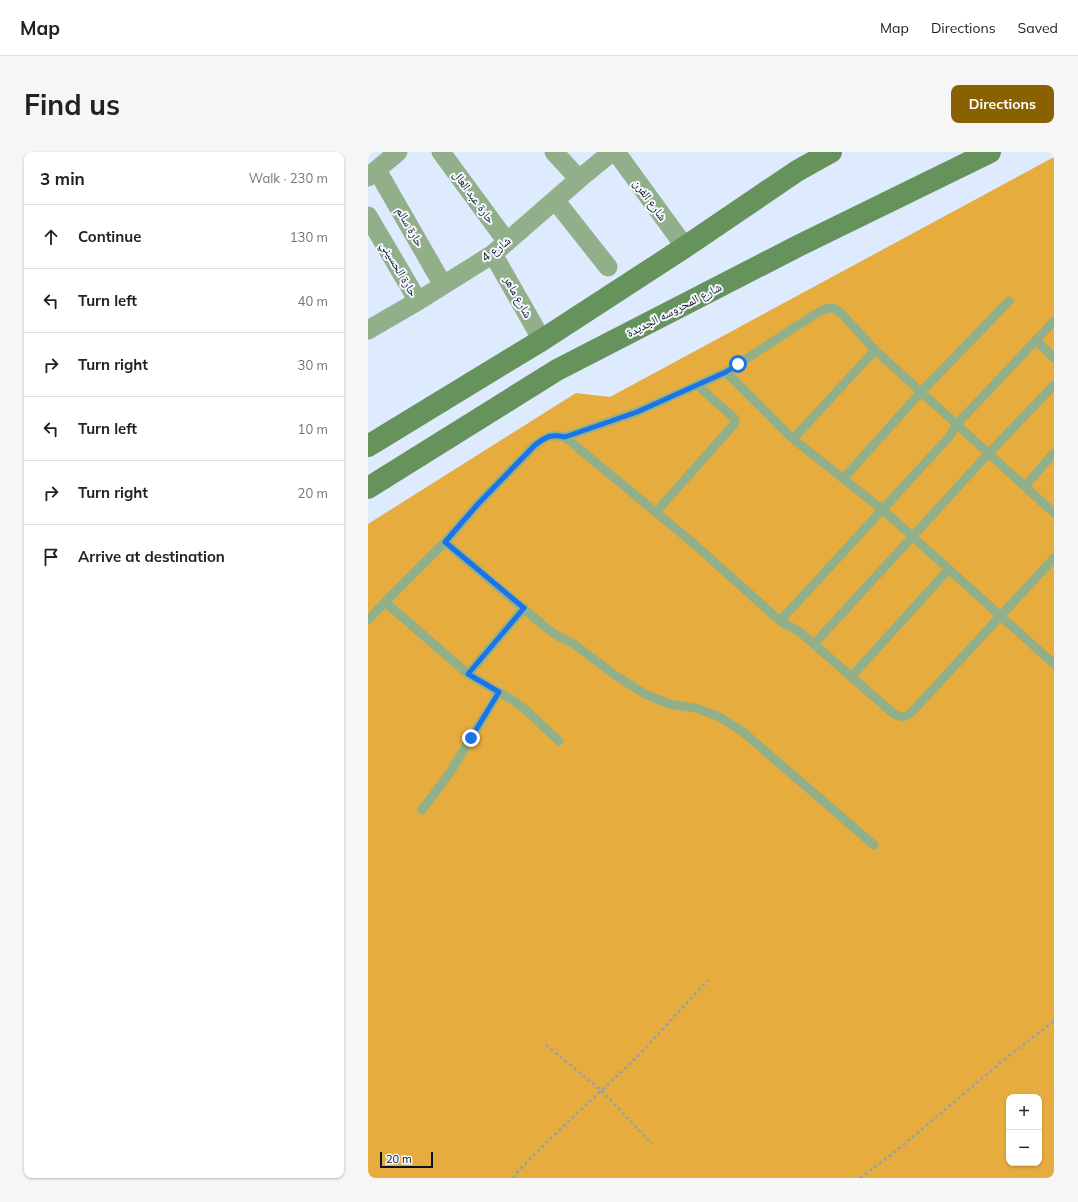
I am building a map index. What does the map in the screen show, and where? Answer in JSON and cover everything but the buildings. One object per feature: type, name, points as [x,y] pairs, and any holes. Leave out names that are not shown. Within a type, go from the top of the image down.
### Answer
[{"type":"main road","points":[[368,446],[542,340],[685,247],[797,171],[831,152]]},
{"type":"main road","name":"شارع المحروسه الجديدة","points":[[368,488],[557,370],[798,246],[990,152]]},
{"type":"street","points":[[375,166],[398,152]]},
{"type":"street","name":"حارة عبد العال","points":[[441,152],[500,248]]},
{"type":"street","points":[[554,152],[579,179]]},
{"type":"street","name":"شارع 4","points":[[368,330],[418,301],[500,248],[554,200],[612,152]]},
{"type":"street","name":"شارع الفرن","points":[[616,152],[685,247]]},
{"type":"street","name":"حارة سالم","points":[[375,166],[443,285]]},
{"type":"street","points":[[554,200],[608,267]]},
{"type":"street","name":"حارة الحسيني","points":[[368,216],[418,301]]},
{"type":"street","name":"شارع ماهر","points":[[500,248],[542,340]]},
{"type":"lane","points":[[842,479],[921,392],[1009,301]]},
{"type":"lane","points":[[368,620],[445,542],[478,504],[535,445],[544,438],[550,436],[565,437],[637,412],[697,386],[726,372],[817,313],[831,308],[841,313],[875,350],[1054,513]]},
{"type":"lane","points":[[780,621],[883,510],[948,437],[957,424],[1054,321]]},
{"type":"lane","points":[[1036,340],[1054,358]]},
{"type":"lane","points":[[793,439],[875,350]]},
{"type":"lane","points":[[726,372],[793,439],[883,510],[1054,664]]},
{"type":"lane","points":[[814,644],[912,536],[1054,385]]},
{"type":"lane","points":[[656,512],[735,423],[734,418],[697,386]]},
{"type":"lane","points":[[565,437],[656,512],[780,621],[800,632],[894,714],[900,717],[906,717],[1001,617],[1054,558]]},
{"type":"lane","points":[[1025,486],[1054,453]]},
{"type":"lane","points":[[445,542],[556,635],[574,644],[616,676],[645,694],[669,704],[695,708],[718,716],[743,732],[874,845]]},
{"type":"lane","points":[[851,677],[949,569]]},
{"type":"lane","points":[[385,602],[468,674],[514,701],[559,741]]},
{"type":"lane","points":[[468,674],[524,608]]},
{"type":"lane","points":[[422,810],[449,774],[499,692]]},
{"type":"path","points":[[513,1178],[545,1144],[637,1057],[708,980]]},
{"type":"path","points":[[860,1178],[896,1151],[1012,1054],[1054,1021]]},
{"type":"path","points":[[546,1045],[601,1090],[652,1144]]},
{"type":"shaded area","points":[[1054,157],[1054,1178],[368,1178],[368,524],[576,393],[610,397]]},
{"type":"route","points":[[471,738],[499,692],[468,674],[524,608],[445,542],[478,504],[535,445],[544,438],[555,435],[565,437],[637,412],[726,372],[738,364]]}]
